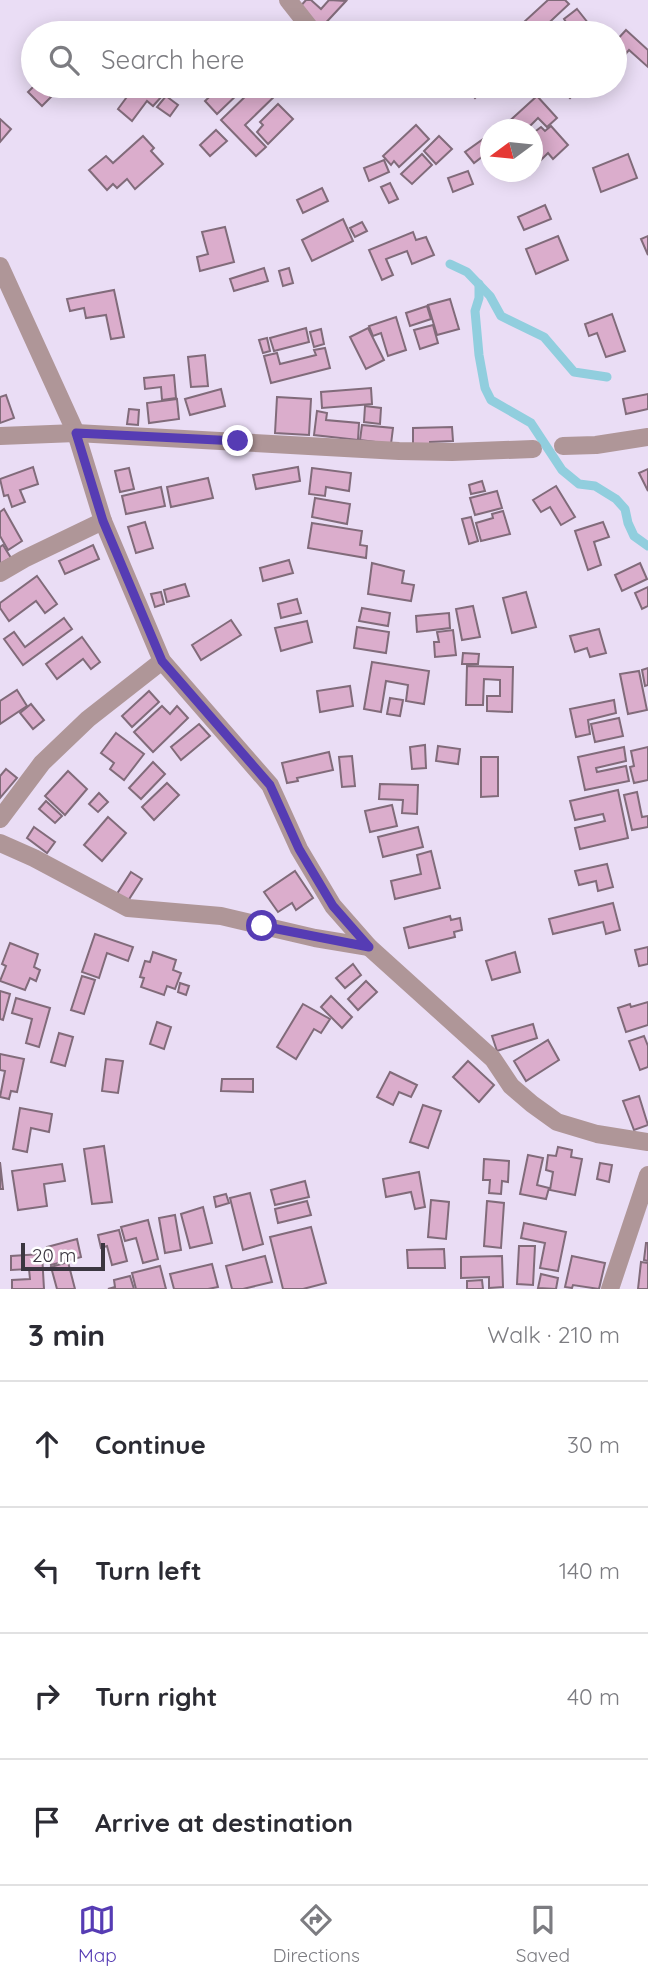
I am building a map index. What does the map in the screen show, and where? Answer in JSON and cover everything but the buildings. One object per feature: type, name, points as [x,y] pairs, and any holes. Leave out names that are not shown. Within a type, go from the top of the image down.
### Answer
[{"type":"street","points":[[288,0],[305,21]]},
{"type":"street","points":[[0,266],[76,433],[103,521],[162,661],[270,785],[299,849],[333,906],[369,947],[493,1059],[511,1086],[557,1122],[597,1134],[648,1142]]},
{"type":"street","points":[[0,436],[44,432],[76,433],[398,451],[533,449]]},
{"type":"street","points":[[563,446],[648,437]]},
{"type":"street","points":[[0,573],[103,521]]},
{"type":"street","points":[[0,819],[51,754],[88,719],[162,661]]},
{"type":"street","points":[[0,844],[34,858],[128,908],[221,916],[315,938],[369,947]]},
{"type":"street","points":[[610,1289],[648,1175]]},
{"type":"waterway","points":[[450,264],[467,272],[490,296],[501,316],[544,337],[574,372],[607,377]]},
{"type":"waterway","points":[[479,284],[475,311],[479,355],[485,388],[491,400],[531,423],[562,470],[579,484],[595,486],[616,499],[625,509],[634,536],[648,546]]},
{"type":"route","points":[[238,441],[76,433],[103,521],[162,661],[270,785],[299,849],[333,906],[369,947],[262,926]]}]
